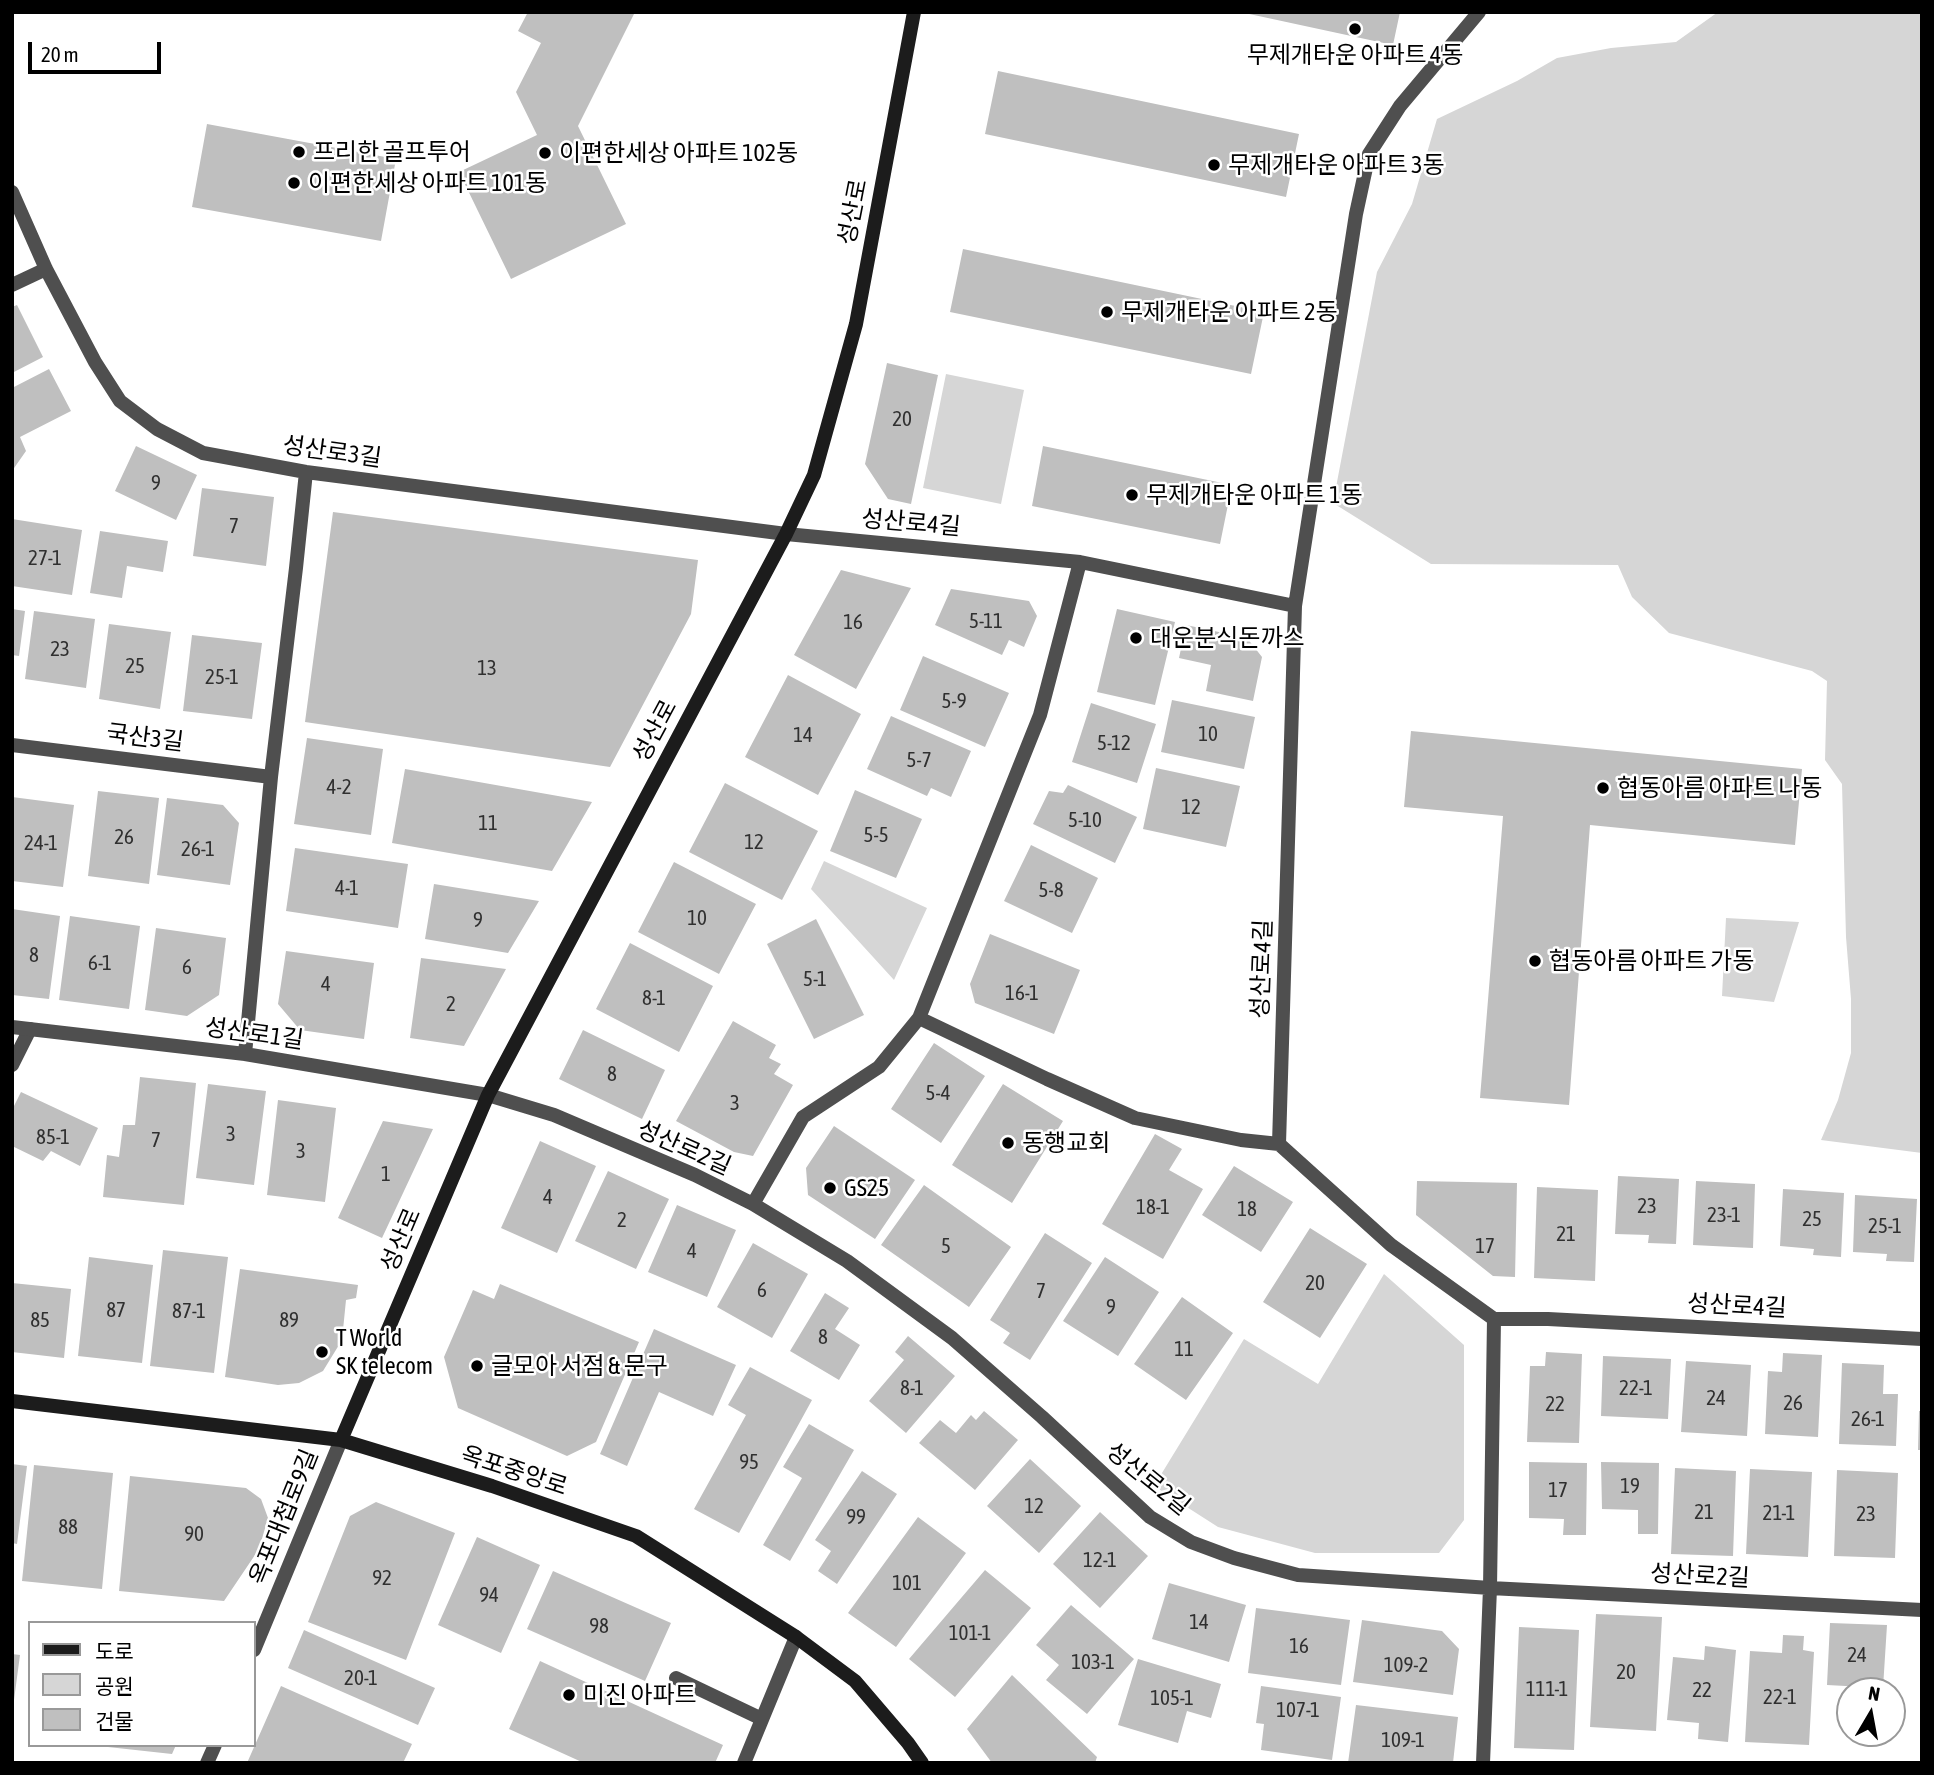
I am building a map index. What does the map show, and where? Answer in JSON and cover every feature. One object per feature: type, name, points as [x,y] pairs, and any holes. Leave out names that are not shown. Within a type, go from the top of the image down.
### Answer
[{"type":"street","name":"성산로","points":[[341,1440],[488,1095],[786,534],[814,475],[856,324],[914,12]]},
{"type":"street","points":[[1295,606],[1356,214],[1369,154],[1400,106],[1479,12]]},
{"type":"street","name":"성산로3길","points":[[12,192],[46,269],[95,362],[120,401],[157,429],[203,453],[306,472],[786,534]]},
{"type":"street","points":[[12,285],[46,269]]},
{"type":"street","points":[[245,1054],[271,777],[306,472]]},
{"type":"street","name":"성산로4길","points":[[786,534],[1080,562],[1295,606],[1279,1144]]},
{"type":"street","points":[[753,1204],[803,1118],[879,1067],[919,1018],[1040,715],[1080,562]]},
{"type":"street","name":"국산3길","points":[[12,745],[271,777]]},
{"type":"street","points":[[919,1018],[1135,1118],[1241,1140],[1279,1144],[1391,1245],[1494,1319],[1490,1588],[1483,1763]]},
{"type":"street","name":"성산로1길","points":[[12,1027],[245,1054],[488,1095]]},
{"type":"street","points":[[12,1065],[30,1029]]},
{"type":"street","name":"성산로2길","points":[[488,1095],[554,1115],[695,1175],[753,1204],[847,1261],[952,1338],[1150,1517],[1191,1542],[1234,1558],[1298,1575],[1490,1588],[1922,1610]]},
{"type":"street","name":"성산로4길","points":[[1494,1319],[1548,1319],[1922,1339]]},
{"type":"street","name":"옥포중앙로","points":[[12,1401],[341,1440],[492,1486],[636,1536],[796,1637],[855,1681],[922,1763]]},
{"type":"street","name":"옥포대첩로9길","points":[[256,1645],[341,1440]]},
{"type":"street","points":[[744,1763],[796,1637]]},
{"type":"street","points":[[676,1678],[762,1718]]},
{"type":"street","points":[[207,1763],[214,1747]]},
{"type":"green space","points":[[1718,12],[1922,12],[1922,1153],[1821,1140],[1838,1100],[1851,1053],[1842,784],[1825,760],[1827,681],[1812,671],[1669,633],[1632,597],[1618,565],[1431,564],[1333,503],[1377,272],[1412,204],[1437,119],[1517,81],[1557,58],[1611,48],[1676,42]]},
{"type":"green space","points":[[946,374],[1024,390],[1001,504],[923,488]]},
{"type":"green space","points":[[824,861],[927,908],[894,980],[811,889]]},
{"type":"green space","points":[[1726,918],[1799,922],[1774,1002],[1722,996]]},
{"type":"green space","points":[[1384,1274],[1464,1345],[1464,1520],[1439,1553],[1315,1553],[1218,1527],[1154,1486],[1244,1339],[1318,1384]]},
{"type":"building","name":"이편한세상 아파트 102동","points":[[528,12],[635,12],[578,126],[626,224],[511,279],[459,172],[537,135],[516,92],[541,43],[518,31]]},
{"type":"building","name":"무제개타운 아파트 4동","points":[[1240,12],[1400,12],[1393,45]]},
{"type":"building","name":"무제개타운 아파트 3동","points":[[998,71],[1299,134],[1286,197],[985,134]]},
{"type":"building","name":"이편한세상 아파트 101동","points":[[207,124],[396,159],[381,241],[192,207]]},
{"type":"building","name":"무제개타운 아파트 2동","points":[[963,249],[1264,312],[1251,374],[950,312]]},
{"type":"building","points":[[17,305],[43,357],[12,373],[12,307]]},
{"type":"building","points":[[887,363],[938,375],[911,504],[888,499],[865,464]]},
{"type":"building","points":[[49,369],[71,411],[20,437],[26,451],[12,471],[12,388]]},
{"type":"building","points":[[136,446],[197,475],[176,520],[115,491]]},
{"type":"building","name":"무제개타운 아파트 1동","points":[[1043,446],[1232,485],[1220,544],[1032,506]]},
{"type":"building","points":[[202,488],[274,497],[266,566],[193,556]]},
{"type":"building","points":[[333,512],[698,560],[691,614],[610,767],[305,722]]},
{"type":"building","points":[[12,519],[82,530],[72,595],[12,586]]},
{"type":"building","points":[[100,531],[168,541],[163,572],[127,566],[122,598],[90,593]]},
{"type":"building","points":[[841,570],[911,588],[856,689],[794,655]]},
{"type":"building","points":[[951,589],[1029,601],[1037,616],[1024,647],[1009,640],[1002,655],[935,625]]},
{"type":"building","points":[[12,609],[25,611],[19,656],[12,655]]},
{"type":"building","points":[[1117,609],[1175,622],[1155,705],[1097,692]]},
{"type":"building","points":[[34,611],[95,619],[86,688],[25,679]]},
{"type":"building","points":[[109,624],[171,632],[160,709],[99,699]]},
{"type":"building","points":[[1186,625],[1247,638],[1262,657],[1253,701],[1206,691],[1211,665],[1179,658]]},
{"type":"building","points":[[192,635],[262,643],[252,719],[183,711]]},
{"type":"building","points":[[923,656],[1009,693],[985,747],[900,710]]},
{"type":"building","points":[[788,675],[861,714],[818,795],[745,757]]},
{"type":"building","points":[[1172,700],[1255,717],[1244,769],[1161,752]]},
{"type":"building","points":[[1091,703],[1156,724],[1137,783],[1072,762]]},
{"type":"building","points":[[891,716],[971,751],[951,797],[931,788],[927,796],[867,769]]},
{"type":"building","points":[[1411,731],[1802,769],[1795,845],[1590,825],[1569,1105],[1480,1098],[1503,816],[1404,807]]},
{"type":"building","points":[[307,738],[383,749],[371,835],[294,824]]},
{"type":"building","points":[[1156,768],[1240,786],[1226,847],[1143,829]]},
{"type":"building","points":[[405,769],[592,802],[552,871],[392,843]]},
{"type":"building","points":[[725,783],[818,831],[782,900],[689,852]]},
{"type":"building","points":[[1068,785],[1137,817],[1115,863],[1033,824],[1049,791],[1063,793]]},
{"type":"building","points":[[855,790],[922,819],[896,878],[830,851]]},
{"type":"building","points":[[98,791],[159,798],[149,884],[88,876]]},
{"type":"building","points":[[12,797],[74,805],[63,887],[12,881]]},
{"type":"building","points":[[167,798],[223,805],[239,823],[230,885],[157,875]]},
{"type":"building","points":[[1031,845],[1098,878],[1072,933],[1004,901]]},
{"type":"building","points":[[295,848],[408,864],[398,928],[286,911]]},
{"type":"building","points":[[674,862],[756,904],[719,974],[638,932]]},
{"type":"building","points":[[434,884],[539,901],[508,953],[425,939]]},
{"type":"building","points":[[12,909],[60,916],[49,999],[12,995]]},
{"type":"building","points":[[70,916],[140,926],[129,1009],[59,1000]]},
{"type":"building","points":[[816,919],[864,1015],[814,1039],[767,944]]},
{"type":"building","points":[[156,928],[226,938],[219,995],[187,1016],[145,1010]]},
{"type":"building","points":[[990,934],[1080,970],[1054,1034],[975,1003],[970,984]]},
{"type":"building","points":[[630,943],[713,986],[679,1052],[596,1009]]},
{"type":"building","points":[[286,951],[374,963],[364,1039],[300,1030],[278,1004]]},
{"type":"building","points":[[421,958],[506,969],[464,1046],[410,1038]]},
{"type":"building","points":[[733,1021],[776,1045],[769,1058],[781,1064],[774,1074],[793,1085],[753,1156],[734,1152],[676,1121]]},
{"type":"building","points":[[583,1030],[665,1070],[642,1119],[559,1079]]},
{"type":"building","points":[[934,1043],[985,1076],[941,1143],[891,1109]]},
{"type":"building","points":[[140,1077],[196,1083],[184,1205],[103,1197],[107,1155],[119,1157],[123,1125],[135,1125]]},
{"type":"building","points":[[208,1084],[266,1091],[254,1185],[196,1178]]},
{"type":"building","name":"동행교회","points":[[1003,1084],[1063,1121],[1012,1203],[952,1165]]},
{"type":"building","points":[[21,1092],[98,1128],[80,1166],[51,1151],[43,1161],[12,1146],[12,1110]]},
{"type":"building","points":[[278,1100],[336,1108],[325,1202],[267,1195]]},
{"type":"building","points":[[383,1121],[433,1129],[382,1238],[338,1218]]},
{"type":"building","points":[[834,1126],[915,1180],[875,1239],[808,1195],[806,1168]]},
{"type":"building","points":[[1155,1134],[1182,1149],[1169,1170],[1203,1189],[1163,1259],[1102,1224]]},
{"type":"building","points":[[540,1141],[596,1166],[557,1253],[501,1228]]},
{"type":"building","points":[[1234,1166],[1293,1202],[1261,1252],[1202,1215]]},
{"type":"building","points":[[608,1171],[669,1199],[636,1269],[575,1241]]},
{"type":"building","points":[[1618,1176],[1679,1179],[1676,1244],[1648,1243],[1649,1235],[1615,1234]]},
{"type":"building","points":[[1417,1181],[1517,1183],[1515,1277],[1493,1276],[1416,1215]]},
{"type":"building","points":[[1696,1181],[1755,1184],[1753,1248],[1693,1245]]},
{"type":"building","points":[[924,1185],[1011,1247],[969,1307],[881,1245]]},
{"type":"building","points":[[1537,1187],[1598,1190],[1595,1281],[1534,1278]]},
{"type":"building","points":[[1783,1189],[1844,1193],[1841,1257],[1813,1255],[1814,1249],[1780,1246]]},
{"type":"building","points":[[1855,1195],[1917,1199],[1914,1262],[1886,1261],[1887,1254],[1853,1252]]},
{"type":"building","points":[[677,1205],[736,1230],[707,1297],[648,1272]]},
{"type":"building","points":[[1310,1228],[1367,1264],[1320,1338],[1263,1302]]},
{"type":"building","points":[[1045,1233],[1092,1263],[1030,1360],[1003,1343],[1010,1333],[990,1320]]},
{"type":"building","points":[[753,1243],[808,1274],[772,1338],[717,1307]]},
{"type":"building","points":[[163,1250],[228,1257],[214,1373],[150,1366]]},
{"type":"building","points":[[89,1257],[153,1265],[142,1363],[78,1356]]},
{"type":"building","points":[[1105,1257],[1159,1292],[1118,1356],[1063,1321]]},
{"type":"building","points":[[240,1269],[358,1285],[356,1298],[346,1300],[342,1340],[323,1371],[299,1383],[278,1385],[225,1377]]},
{"type":"building","points":[[12,1283],[71,1289],[64,1358],[12,1352]]},
{"type":"building","points":[[500,1284],[639,1342],[596,1442],[567,1456],[458,1408],[444,1357],[473,1290],[494,1299]]},
{"type":"building","points":[[825,1293],[849,1308],[835,1329],[860,1345],[839,1380],[790,1351]]},
{"type":"building","points":[[1182,1297],[1233,1333],[1186,1400],[1134,1364]]},
{"type":"building","points":[[654,1329],[736,1365],[713,1416],[659,1392],[627,1466],[600,1454]]},
{"type":"building","points":[[908,1336],[955,1376],[906,1433],[869,1401],[904,1360],[895,1352]]},
{"type":"building","points":[[1546,1352],[1582,1354],[1579,1443],[1527,1442],[1530,1366],[1545,1366]]},
{"type":"building","points":[[1783,1353],[1822,1355],[1818,1437],[1765,1434],[1768,1371],[1782,1372]]},
{"type":"building","points":[[1603,1356],[1671,1359],[1668,1419],[1601,1416]]},
{"type":"building","points":[[1686,1361],[1751,1365],[1747,1436],[1681,1432]]},
{"type":"building","points":[[1842,1363],[1884,1365],[1883,1394],[1898,1394],[1896,1446],[1839,1444]]},
{"type":"building","points":[[750,1367],[812,1400],[739,1533],[694,1509],[746,1415],[728,1405]]},
{"type":"building","points":[[984,1411],[1018,1440],[975,1490],[919,1443],[940,1420],[956,1433],[971,1415],[976,1420]]},
{"type":"building","points":[[1919,1411],[1922,1411],[1922,1450],[1918,1450]]},
{"type":"building","points":[[809,1424],[854,1450],[790,1561],[763,1545],[802,1478],[783,1467]]},
{"type":"building","points":[[1030,1459],[1081,1506],[1039,1553],[987,1506]]},
{"type":"building","points":[[1529,1462],[1587,1463],[1586,1535],[1563,1535],[1564,1519],[1529,1518]]},
{"type":"building","points":[[1601,1462],[1659,1463],[1658,1534],[1638,1534],[1638,1510],[1602,1509]]},
{"type":"building","points":[[12,1464],[27,1466],[17,1544],[12,1543]]},
{"type":"building","points":[[34,1465],[113,1473],[102,1589],[22,1581]]},
{"type":"building","points":[[1675,1468],[1736,1471],[1733,1556],[1671,1554]]},
{"type":"building","points":[[1750,1469],[1812,1472],[1808,1557],[1746,1554]]},
{"type":"building","points":[[1837,1470],[1898,1473],[1895,1558],[1834,1556]]},
{"type":"building","points":[[862,1471],[897,1494],[837,1584],[818,1571],[831,1551],[815,1540]]},
{"type":"building","points":[[130,1476],[246,1488],[261,1499],[268,1518],[259,1549],[224,1601],[119,1591]]},
{"type":"building","points":[[376,1502],[455,1533],[406,1660],[308,1622],[350,1516]]},
{"type":"building","points":[[1100,1512],[1148,1556],[1100,1608],[1053,1564]]},
{"type":"building","points":[[918,1517],[966,1553],[896,1647],[848,1613]]},
{"type":"building","points":[[477,1537],[540,1565],[501,1653],[438,1625]]},
{"type":"building","points":[[985,1570],[1031,1608],[955,1697],[909,1659]]},
{"type":"building","points":[[553,1571],[671,1623],[645,1681],[527,1629]]},
{"type":"building","points":[[1169,1583],[1246,1605],[1229,1662],[1152,1639]]},
{"type":"building","points":[[1071,1605],[1134,1659],[1087,1714],[1046,1680],[1059,1665],[1036,1645]]},
{"type":"building","points":[[1256,1608],[1350,1620],[1341,1685],[1248,1673]]},
{"type":"building","points":[[1596,1614],[1662,1617],[1656,1731],[1590,1727]]},
{"type":"building","points":[[1362,1620],[1442,1631],[1459,1649],[1453,1695],[1353,1682]]},
{"type":"building","points":[[1830,1623],[1887,1625],[1884,1677],[1836,1677],[1836,1685],[1827,1685]]},
{"type":"building","points":[[1519,1627],[1579,1630],[1574,1750],[1514,1748]]},
{"type":"building","points":[[304,1630],[435,1688],[418,1725],[288,1668]]},
{"type":"building","points":[[1783,1635],[1804,1636],[1803,1650],[1814,1652],[1809,1745],[1745,1742],[1750,1651],[1782,1653]]},
{"type":"building","points":[[1705,1646],[1736,1650],[1728,1742],[1698,1739],[1699,1723],[1667,1720],[1673,1657],[1704,1660]]},
{"type":"building","points":[[12,1654],[20,1655],[14,1700],[12,1700]]},
{"type":"building","points":[[1138,1659],[1221,1684],[1211,1718],[1187,1711],[1178,1743],[1118,1725]]},
{"type":"building","name":"미진 아파트","points":[[540,1661],[723,1745],[715,1763],[584,1763],[509,1729]]},
{"type":"building","points":[[1012,1675],[1097,1757],[1095,1763],[992,1763],[967,1729]]},
{"type":"building","points":[[281,1686],[412,1744],[403,1763],[247,1763]]},
{"type":"building","points":[[1261,1686],[1341,1697],[1332,1760],[1261,1750],[1264,1724],[1256,1723]]},
{"type":"building","points":[[1356,1705],[1458,1717],[1453,1763],[1348,1763]]},
{"type":"building","points":[[108,1747],[175,1747],[172,1754]]},
{"type":"place","name":"무제개타운 아파트 4동","points":[[1355,29]]},
{"type":"place","name":"프리한 골프투어","points":[[299,152]]},
{"type":"place","name":"이편한세상 아파트 102동","points":[[545,153]]},
{"type":"place","name":"무제개타운 아파트 3동","points":[[1214,165]]},
{"type":"place","name":"이편한세상 아파트 101동","points":[[294,183]]},
{"type":"place","name":"무제개타운 아파트 2동","points":[[1107,312]]},
{"type":"place","name":"무제개타운 아파트 1동","points":[[1132,495]]},
{"type":"place","name":"대운분식돈까스","points":[[1136,638]]},
{"type":"place","name":"협동아름 아파트 나동","points":[[1603,788]]},
{"type":"place","name":"협동아름 아파트 가동","points":[[1535,961]]},
{"type":"place","name":"동행교회","points":[[1008,1143]]},
{"type":"place","name":"GS25","points":[[830,1188]]},
{"type":"place","name":"T World SK telecom","points":[[322,1352]]},
{"type":"place","name":"글모아 서점 & 문구","points":[[477,1366]]},
{"type":"place","name":"미진 아파트","points":[[569,1695]]}]
